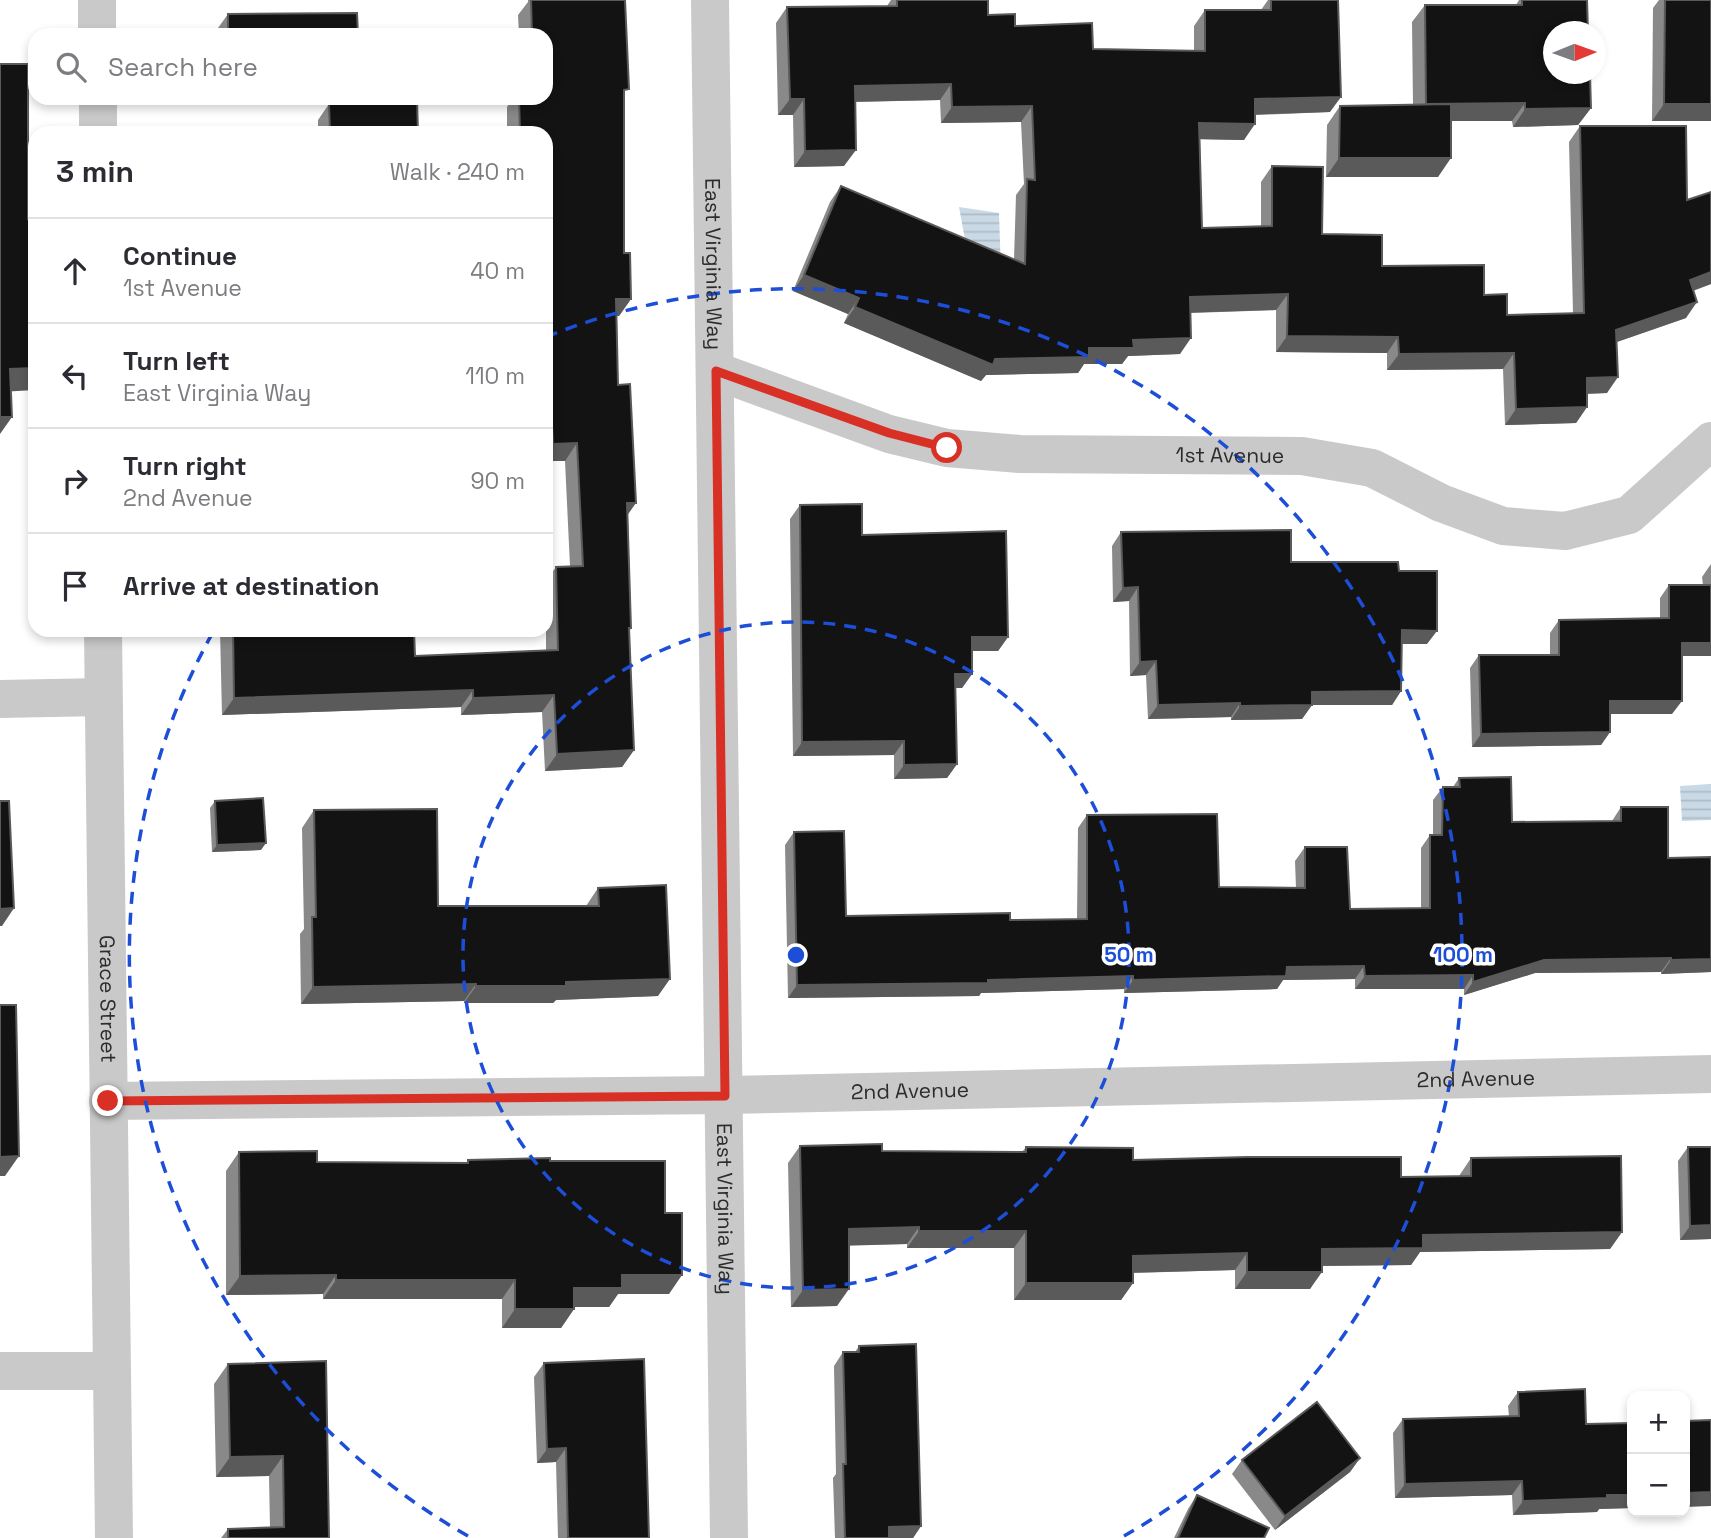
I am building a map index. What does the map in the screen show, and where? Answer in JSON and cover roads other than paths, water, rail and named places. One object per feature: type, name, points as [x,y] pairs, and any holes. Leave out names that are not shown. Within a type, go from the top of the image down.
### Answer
[{"type":"street","points":[[97,0],[97,28]]},
{"type":"street","name":"East Virginia Way","points":[[710,0],[729,1538]]},
{"type":"street","points":[[98,105],[98,126]]},
{"type":"street","name":"1st Avenue","points":[[716,371],[889,433],[947,448],[1020,454],[1302,456],[1372,468],[1441,503],[1503,526],[1565,531],[1629,515],[1711,441]]},
{"type":"street","name":"Grace Street","points":[[103,637],[114,1538]]},
{"type":"street","points":[[0,699],[103,697]]},
{"type":"street","name":"2nd Avenue","points":[[108,1101],[725,1096],[1711,1074]]},
{"type":"street","points":[[0,1371],[111,1371]]},
{"type":"water","points":[[959,207],[999,213],[1001,272],[971,272]]},
{"type":"water","points":[[1711,784],[1711,820],[1682,821],[1680,786]]}]
